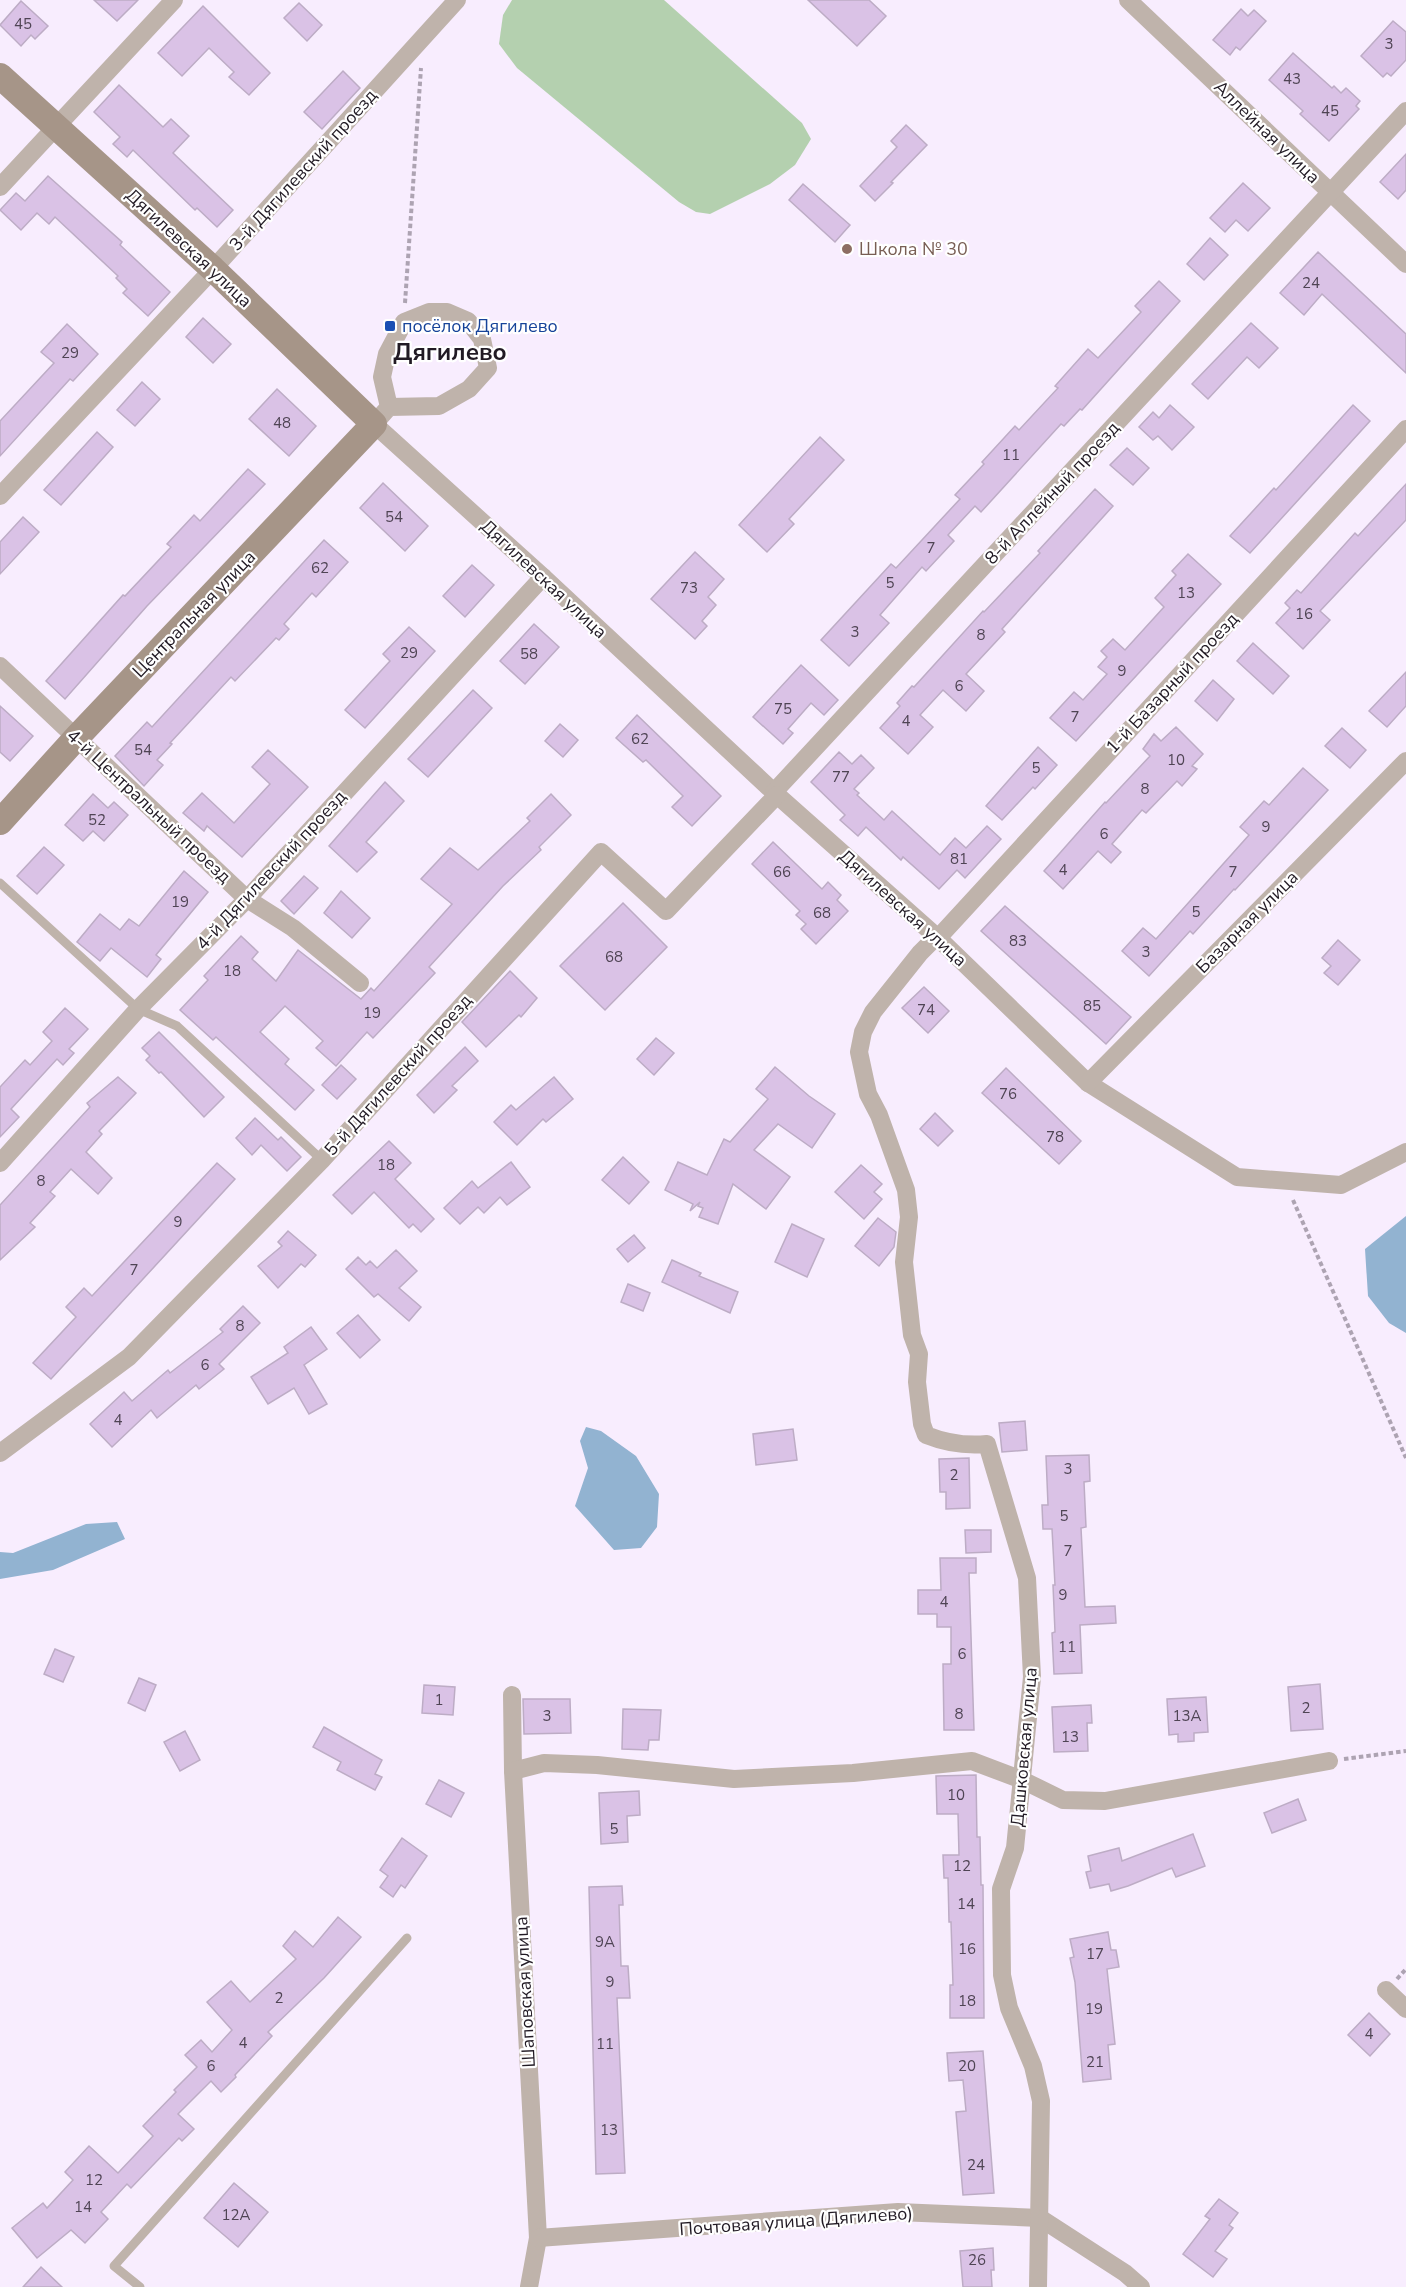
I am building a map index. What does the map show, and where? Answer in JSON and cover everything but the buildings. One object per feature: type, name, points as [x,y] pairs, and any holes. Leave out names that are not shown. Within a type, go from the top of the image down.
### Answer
[{"type":"street","points":[[0,187],[174,0]]},
{"type":"street","name":"Аллейная улица","points":[[1128,0],[1148,6],[1330,193],[1406,264]]},
{"type":"street","name":"3-й Дягилевский проезд","points":[[0,496],[213,269],[423,38],[451,3]]},
{"type":"street","name":"Дягилевская улица","points":[[0,76],[213,269],[382,416],[543,577],[776,793],[938,938],[1088,1083],[1237,1177],[1341,1185],[1406,1152]]},
{"type":"street","name":"8-й Аллейный проезд","points":[[776,793],[1406,111]]},
{"type":"street","points":[[429,312],[447,312],[468,321],[482,339],[488,368],[469,389],[439,406],[382,416],[382,377],[387,354],[404,322],[429,312]]},
{"type":"street","name":"Центральная улица","points":[[0,822],[77,737],[382,416]]},
{"type":"street","name":"1-й Базарный проезд","points":[[938,938],[1406,429]]},
{"type":"street","name":"4-й Дягилевский проезд","points":[[0,1162],[138,1009],[247,899],[543,577]]},
{"type":"street","name":"4-й Центральный проезд","points":[[0,666],[247,899],[292,928],[360,983]]},
{"type":"street","name":"Базарная улица","points":[[1088,1083],[1406,761]]},
{"type":"street","name":"5-й Дягилевский проезд","points":[[0,1453],[129,1357],[322,1160],[601,852],[666,911],[776,793]]},
{"type":"street","name":"Дашковская улица","points":[[938,938],[920,953],[873,1012],[863,1032],[859,1052],[868,1094],[879,1114],[906,1190],[909,1217],[904,1262],[912,1335],[919,1354],[916,1372],[922,1424],[926,1435],[940,1440],[971,1446],[987,1444],[1027,1578],[1032,1677],[1015,1848],[1001,1889],[1002,1975],[1009,2008],[1033,2066],[1041,2101],[1038,2287]]},
{"type":"street","name":"Шаповская улица","points":[[512,1695],[513,1771],[538,2238],[529,2287]]},
{"type":"street","points":[[513,1771],[544,1763],[597,1765],[734,1779],[854,1773],[972,1761],[1022,1780],[1063,1800],[1105,1801],[1329,1761]]},
{"type":"street","points":[[1386,1990],[1406,2009]]},
{"type":"street","name":"Почтовая улица (Дягилево)","points":[[538,2238],[898,2211],[1040,2218],[1125,2272],[1141,2287]]},
{"type":"lane","points":[[0,883],[138,1009],[177,1026],[322,1160]]},
{"type":"lane","points":[[140,2287],[114,2266],[407,1938]]},
{"type":"path","points":[[404,322],[423,38]]},
{"type":"path","points":[[1285,1181],[1406,1458]]},
{"type":"path","points":[[1329,1761],[1406,1751]]},
{"type":"green space","points":[[512,0],[664,0],[802,123],[811,139],[795,165],[770,184],[710,214],[696,212],[679,202],[517,68],[499,44],[503,15]]},
{"type":"water","points":[[1406,1216],[1406,1333],[1389,1323],[1368,1296],[1365,1249]]},
{"type":"water","points":[[586,1427],[601,1431],[636,1456],[659,1494],[657,1527],[641,1548],[614,1550],[575,1506],[588,1468],[580,1441]]},
{"type":"water","points":[[117,1522],[125,1539],[53,1570],[0,1579],[0,1552],[13,1553],[86,1524]]},
{"type":"place","name":"Школа № 30","points":[[847,249]]},
{"type":"place","name":"посёлок Дягилево","points":[[390,326]]},
{"type":"district","name":"Дягилево","points":[[450,352]]}]
